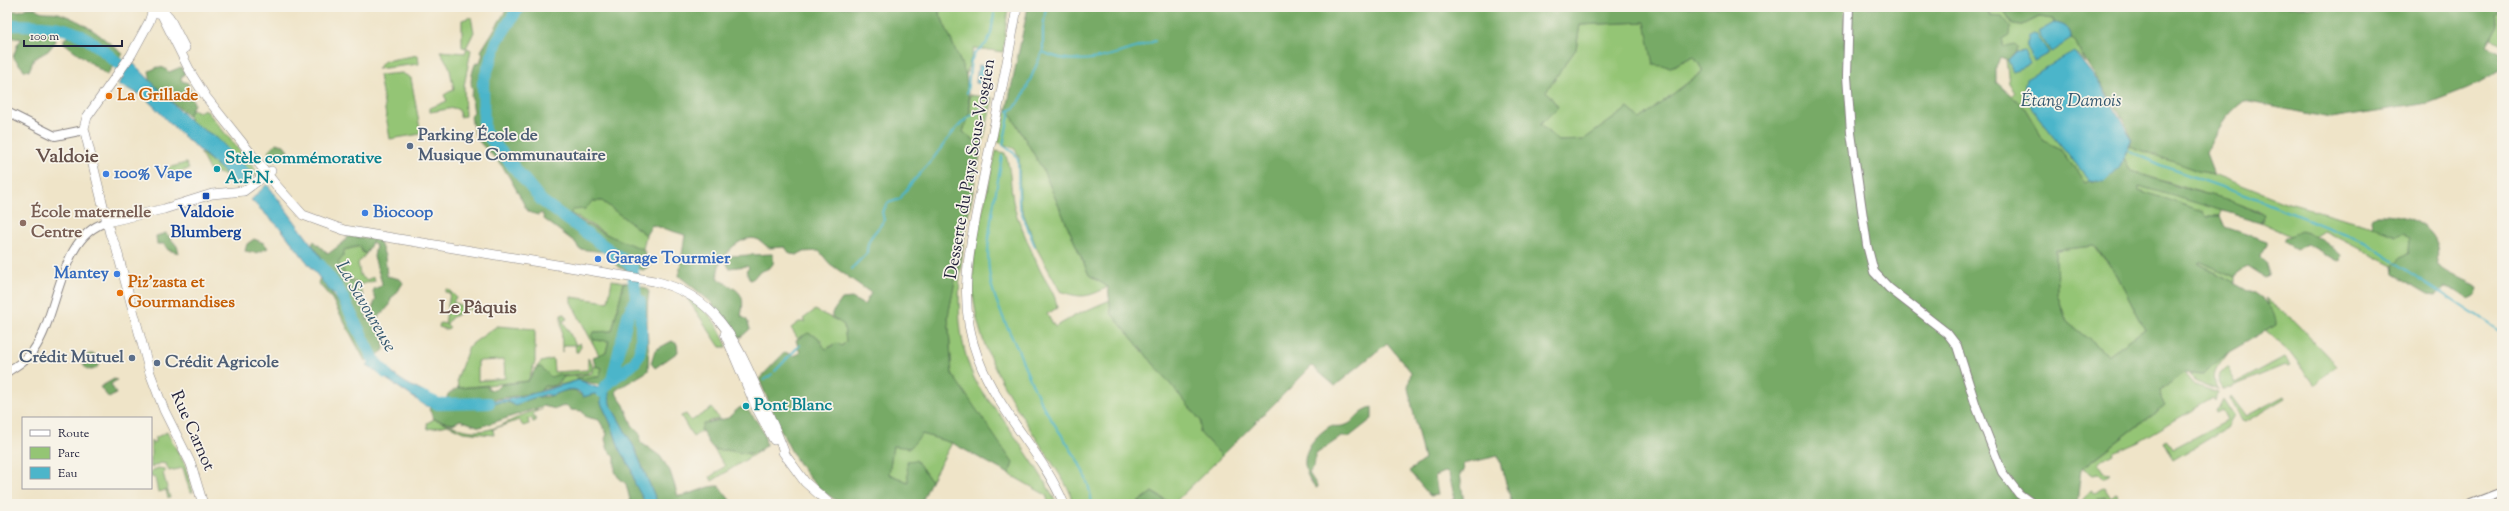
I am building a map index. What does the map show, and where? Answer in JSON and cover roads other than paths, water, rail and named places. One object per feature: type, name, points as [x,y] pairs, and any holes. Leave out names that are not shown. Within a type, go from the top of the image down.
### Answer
[{"type":"main road","points":[[170,7],[196,73],[196,79]]},
{"type":"main road","name":"Desserte du Pays Sous-Vosgien","points":[[1017,7],[969,253],[966,308],[972,341],[984,373],[1051,476],[1064,504]]},
{"type":"main road","points":[[156,10],[168,15],[178,30]]},
{"type":"main road","points":[[84,130],[85,120],[131,55],[156,10]]},
{"type":"main road","points":[[156,10],[196,79],[223,117],[293,206],[303,215],[311,216],[344,230],[621,275],[677,287],[689,293],[717,318],[756,407],[775,442],[798,474],[830,504]]},
{"type":"main road","name":"Rue Carnot","points":[[84,130],[111,239],[115,244],[150,373],[164,410],[191,464],[203,504]]},
{"type":"main road","points":[[107,222],[135,216],[212,194],[244,191],[267,174]]},
{"type":"main road","points":[[115,244],[114,229],[117,224],[135,216]]},
{"type":"street","points":[[1849,7],[1847,76],[1851,133],[1867,245],[1874,272],[1889,288],[1946,333],[1957,346],[1976,406],[2002,472],[2019,494],[2033,504]]},
{"type":"street","points":[[7,112],[55,136],[84,130]]},
{"type":"street","points":[[7,372],[30,355],[39,342],[72,254],[83,234],[92,227],[107,222]]},
{"type":"street","points":[[2471,504],[2502,492]]},
{"type":"water","points":[[2054,23],[2061,24],[2066,27],[2070,32],[2071,39],[2051,52],[2038,32]]},
{"type":"water","points":[[2033,34],[2037,35],[2049,53],[2034,61],[2026,47],[2029,37]]},
{"type":"water","points":[[2024,50],[2030,64],[2013,71],[2008,60],[2017,51]]},
{"type":"water","name":"Étang Damois","points":[[2074,52],[2101,85],[2132,139],[2120,167],[2104,182],[2089,180],[2032,109],[2024,90],[2026,79]]},
{"type":"water","points":[[133,63],[190,121],[217,138],[255,176],[241,186],[180,133],[146,99],[129,89],[118,85]]},
{"type":"water","points":[[978,65],[991,67],[988,85],[976,83]]},
{"type":"water","points":[[267,184],[321,257],[329,285],[345,298],[351,307],[355,317],[349,321],[336,295],[329,290],[281,229],[251,200]]},
{"type":"water","points":[[380,359],[398,378],[439,400],[433,407],[426,406],[366,365]]},
{"type":"water","points":[[579,380],[598,388],[603,386],[604,382],[608,385],[610,404],[634,447],[658,504],[646,504],[635,484],[631,468],[620,451],[612,426],[601,403],[601,395],[594,394],[583,397],[577,390],[573,389],[552,395],[533,398],[516,406],[508,402],[472,404],[473,400],[478,398],[498,400],[512,398],[543,391]]},
{"type":"waterway","points":[[519,7],[497,41],[483,83],[484,131],[542,201],[632,266],[636,298],[640,301],[641,344],[637,359],[632,365],[612,380],[602,392]]},
{"type":"waterway","points":[[1008,111],[1014,108],[1024,94],[1043,52],[1043,29],[1046,7]]},
{"type":"waterway","points":[[967,93],[971,61],[975,53],[986,44],[991,34],[994,14]]},
{"type":"waterway","name":"La Savoureuse","points":[[7,25],[47,26],[71,31],[93,42],[138,82]]},
{"type":"waterway","points":[[1043,52],[1070,60],[1085,60],[1114,54],[1155,41]]},
{"type":"waterway","points":[[851,269],[867,253],[870,238],[884,220],[882,212],[888,203],[900,199],[956,129],[968,117],[984,109]]},
{"type":"waterway","points":[[1010,111],[1003,145],[1015,154],[1018,160],[1019,206],[1035,247]]},
{"type":"waterway","points":[[2127,150],[2168,168],[2264,202],[2366,243],[2502,333]]},
{"type":"waterway","points":[[1002,155],[989,235],[989,267],[991,283],[996,299],[1016,346]]},
{"type":"waterway","name":"La Savoureuse","points":[[320,265],[339,290],[375,362],[386,373]]},
{"type":"waterway","points":[[613,376],[628,315],[636,298]]},
{"type":"waterway","points":[[775,371],[800,345]]},
{"type":"waterway","points":[[1017,347],[1028,376],[1042,404],[1079,463],[1085,476],[1092,504]]},
{"type":"waterway","points":[[764,380],[772,374]]},
{"type":"waterway","name":"La Savoureuse","points":[[423,397],[438,404],[489,403]]},
{"type":"place","name":"La Grillade","points":[[109,96]]},
{"type":"place","name":"Parking École de Musique Communautaire","points":[[410,146]]},
{"type":"place","name":"Stèle commémorative A.F.N.","points":[[217,169]]},
{"type":"place","name":"100% Vape","points":[[106,174]]},
{"type":"place","name":"Valdoie Blumberg","points":[[206,196]]},
{"type":"place","name":"Biocoop","points":[[365,213]]},
{"type":"place","name":"École maternelle Centre","points":[[23,223]]},
{"type":"place","name":"Garage Tourmier","points":[[598,259]]},
{"type":"place","name":"Mantey","points":[[117,274]]},
{"type":"place","name":"Piz'zasta et Gourmandises","points":[[120,293]]},
{"type":"place","name":"Crédit Mutuel","points":[[132,358]]},
{"type":"place","name":"Crédit Agricole","points":[[157,363]]},
{"type":"place","name":"Pont Blanc","points":[[746,406]]},
{"type":"district","name":"Valdoie","points":[[67,157]]},
{"type":"district","name":"Le Pâquis","points":[[478,308]]}]
